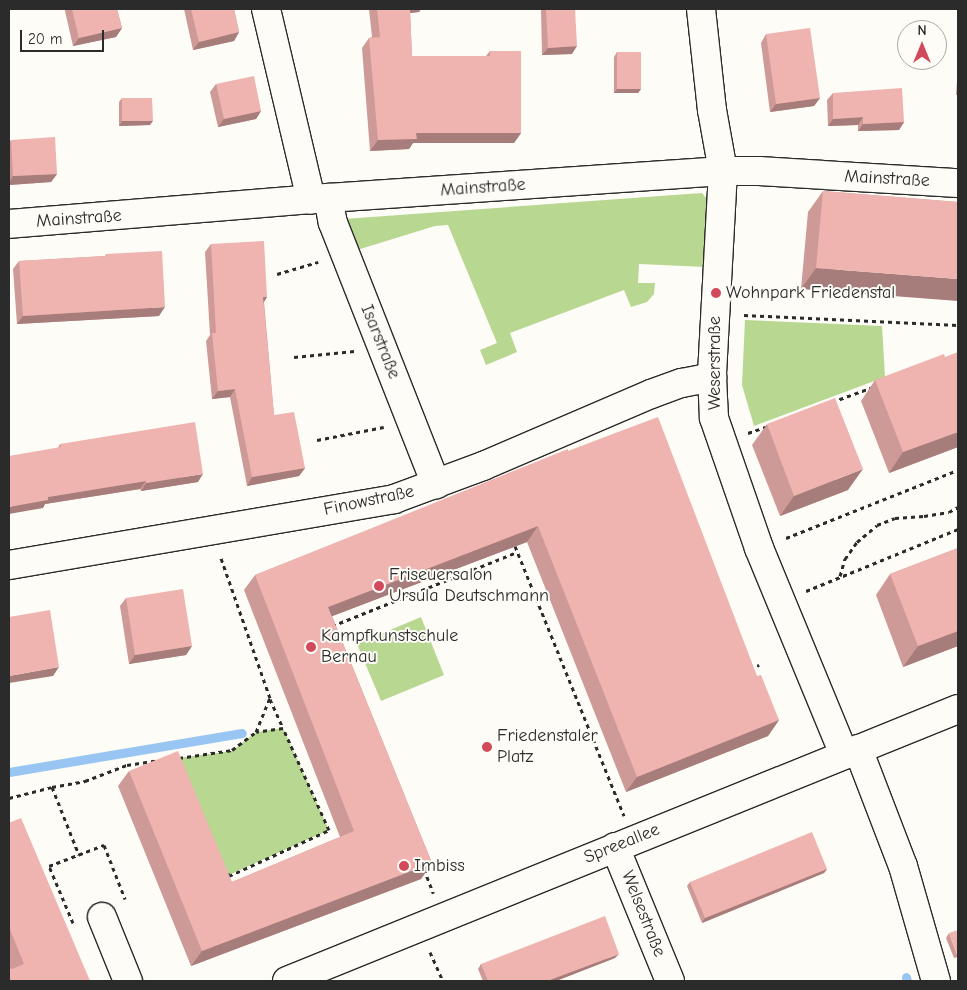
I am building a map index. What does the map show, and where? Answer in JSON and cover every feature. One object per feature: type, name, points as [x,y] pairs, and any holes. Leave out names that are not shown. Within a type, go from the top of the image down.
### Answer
[{"type":"street","name":"Isarstraße","points":[[266,9],[320,199],[333,223],[436,484]]},
{"type":"street","name":"Weserstraße","points":[[701,9],[712,110],[723,171],[712,377],[714,418],[781,601],[895,842],[936,981]]},
{"type":"street","name":"Mainstraße","points":[[9,224],[320,199],[723,171],[759,171],[958,183]]},
{"type":"street","name":"Finowstraße","points":[[9,565],[394,499],[436,484],[651,394],[682,383],[712,377]]},
{"type":"street","name":"Spreeallee","points":[[287,981],[958,709]]},
{"type":"street","name":"Welsestraße","points":[[624,843],[670,981]]},
{"type":"street","points":[[102,917],[128,981]]},
{"type":"path","points":[[278,274],[345,254]]},
{"type":"path","points":[[715,314],[958,324]]},
{"type":"path","points":[[294,357],[382,348]]},
{"type":"path","points":[[831,402],[876,385]]},
{"type":"path","points":[[317,440],[412,422]]},
{"type":"path","points":[[722,443],[777,423]]},
{"type":"path","points":[[760,548],[958,470]]},
{"type":"path","points":[[840,576],[845,559],[858,542],[877,525],[895,518],[949,512],[958,507]]},
{"type":"path","points":[[781,601],[958,529]]},
{"type":"path","points":[[212,531],[270,698],[329,830],[229,876],[225,866]]},
{"type":"path","points":[[515,546],[624,843]]},
{"type":"path","points":[[328,628],[517,552]]},
{"type":"path","points":[[742,673],[759,666]]},
{"type":"path","points":[[256,732],[270,698]]},
{"type":"path","points":[[182,767],[178,758],[232,750],[256,732],[283,728]]},
{"type":"path","points":[[9,798],[52,787],[86,782],[127,765],[161,760]]},
{"type":"path","points":[[52,787],[79,855]]},
{"type":"path","points":[[423,868],[443,917]]},
{"type":"green space","points":[[702,193],[711,204],[706,267],[639,264],[638,283],[655,283],[654,294],[647,302],[631,307],[624,290],[510,333],[517,352],[486,365],[480,350],[497,343],[448,225],[435,226],[357,250],[344,219]]},
{"type":"green space","points":[[745,320],[882,326],[885,377],[754,426],[742,385]]},
{"type":"green space","points":[[421,617],[444,675],[381,701],[357,644]]},
{"type":"green space","points":[[283,728],[329,830],[229,875],[178,758],[232,751],[256,732]]},
{"type":"building","points":[[72,9],[117,9],[122,28],[79,38]]},
{"type":"building","points":[[191,9],[234,9],[239,32],[199,42]]},
{"type":"building","points":[[377,9],[410,9],[412,56],[490,56],[490,51],[521,51],[521,133],[416,133],[417,139],[378,140],[369,38],[380,37]]},
{"type":"building","points":[[546,9],[575,9],[577,46],[548,48]]},
{"type":"building","points":[[810,28],[820,98],[776,104],[766,34]]},
{"type":"building","points":[[617,52],[641,52],[641,89],[617,89]]},
{"type":"building","points":[[254,76],[261,111],[224,119],[216,84]]},
{"type":"building","points":[[902,88],[904,122],[863,124],[863,117],[833,119],[833,93]]},
{"type":"building","points":[[122,98],[152,98],[153,121],[122,121]]},
{"type":"building","points":[[55,137],[57,174],[13,176],[11,140]]},
{"type":"building","points":[[823,191],[958,202],[958,279],[816,268]]},
{"type":"building","points":[[264,241],[267,297],[263,297],[274,415],[294,412],[305,468],[252,477],[235,389],[218,391],[212,333],[216,333],[211,244]]},
{"type":"building","points":[[162,251],[165,307],[23,316],[19,261]]},
{"type":"building","points":[[958,352],[958,432],[903,452],[875,380],[944,354],[945,357]]},
{"type":"building","points":[[835,398],[863,469],[794,496],[767,424]]},
{"type":"building","points":[[658,417],[757,676],[761,675],[779,720],[637,777],[538,526],[328,607],[432,863],[202,951],[129,771],[178,751],[232,882],[354,831],[255,575],[568,449],[568,451]]},
{"type":"building","points":[[195,422],[203,474],[48,497],[48,500],[9,507],[9,456],[61,447],[60,444]]},
{"type":"building","points":[[958,548],[958,631],[918,646],[890,574]]},
{"type":"building","points":[[183,589],[192,646],[135,655],[126,598]]},
{"type":"building","points":[[50,610],[59,667],[9,676],[9,617]]},
{"type":"building","points":[[21,818],[90,981],[9,981],[9,970],[24,964],[9,927],[9,823]]},
{"type":"building","points":[[812,832],[827,869],[705,918],[690,882]]},
{"type":"building","points":[[605,916],[619,954],[547,981],[488,981],[481,964]]},
{"type":"building","points":[[958,930],[958,954],[957,954],[949,933]]},
{"type":"waterway","points":[[9,772],[242,733]]},
{"type":"waterway","points":[[906,977],[907,981]]},
{"type":"place","name":"Wohnpark Friedenstal","points":[[716,293]]},
{"type":"place","name":"Friseuersalon Ursula Deutschmann","points":[[379,586]]},
{"type":"place","name":"Kampfkunstschule Bernau","points":[[311,647]]},
{"type":"place","name":"Friedenstaler Platz","points":[[487,747]]},
{"type":"place","name":"Imbiss","points":[[404,866]]}]
